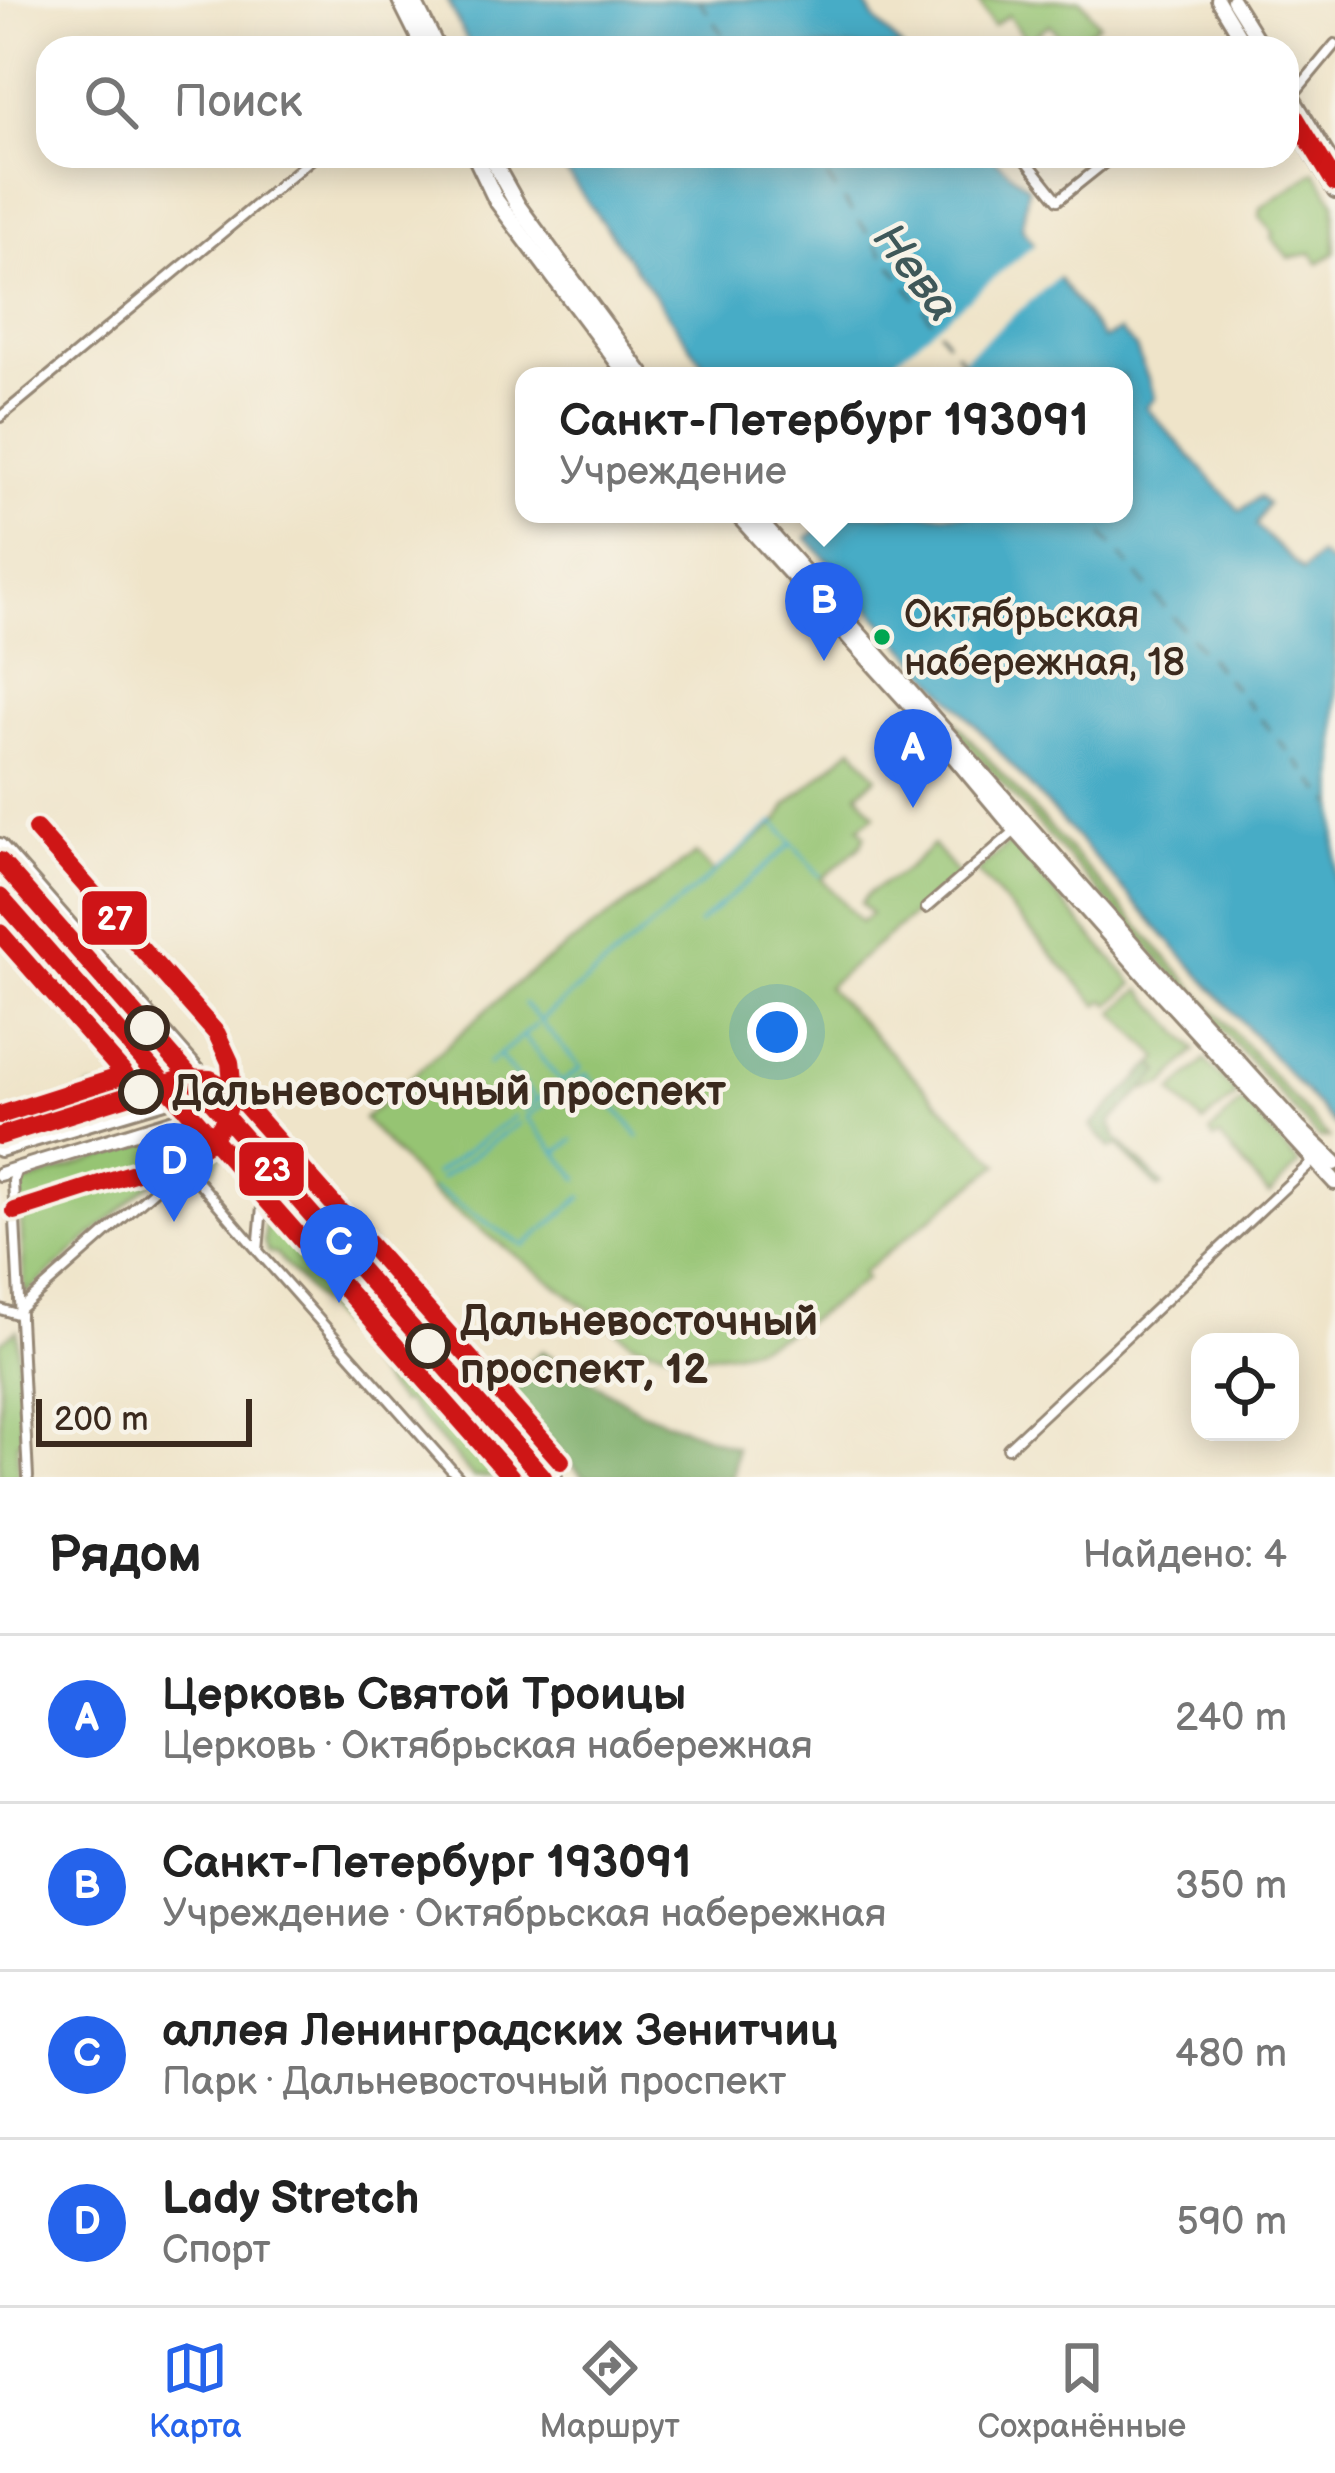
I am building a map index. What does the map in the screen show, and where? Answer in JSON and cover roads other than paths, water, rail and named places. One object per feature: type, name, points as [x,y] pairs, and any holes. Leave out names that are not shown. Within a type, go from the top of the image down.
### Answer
[{"type":"main road","points":[[400,0],[418,36]]},
{"type":"main road","points":[[413,0],[431,36]]},
{"type":"main road","points":[[1218,0],[1246,36]]},
{"type":"main road","points":[[1233,0],[1249,36]]},
{"type":"main road","points":[[1299,111],[1335,167]]},
{"type":"main road","points":[[1299,132],[1335,192]]},
{"type":"main road","points":[[481,168],[496,200],[621,367]]},
{"type":"main road","points":[[497,168],[518,206],[636,367]]},
{"type":"main road","points":[[745,523],[1335,1182]]},
{"type":"main road","points":[[761,523],[1155,970],[1335,1163]]},
{"type":"main road","points":[[0,845],[555,1477]]},
{"type":"main road","points":[[0,880],[524,1477]]},
{"type":"main road","points":[[0,1150],[185,1095],[216,1093]]},
{"type":"main road","points":[[0,1174],[200,1112],[216,1093]]},
{"type":"street","points":[[1299,85],[1335,44]]},
{"type":"street","points":[[0,417],[301,168]]},
{"type":"street","points":[[1033,168],[1058,200],[1098,168]]},
{"type":"street","points":[[926,908],[1016,830]]},
{"type":"street","points":[[0,916],[10,923],[40,926]]},
{"type":"street","points":[[1008,1448],[1313,1161]]},
{"type":"street","points":[[17,1168],[13,1181],[28,1477]]},
{"type":"street","points":[[21,1312],[170,1173],[187,1172],[458,1477]]},
{"type":"street","points":[[258,1251],[264,1184]]},
{"type":"street","points":[[0,1309],[21,1312]]},
{"type":"water","points":[[447,0],[863,0],[890,36],[465,36]]},
{"type":"water","name":"Нева","points":[[564,168],[1005,168],[1028,187],[1022,228],[1103,339],[1119,331],[1136,348],[1155,397],[1146,407],[1240,511],[1259,497],[1267,504],[1256,526],[1303,571],[1319,555],[1335,567],[1335,1125],[807,538],[827,523],[1133,523],[1133,367],[706,367]]},
{"type":"waterway","points":[[540,1021],[774,822],[820,876]]},
{"type":"waterway","points":[[698,924],[792,844]]},
{"type":"waterway","points":[[524,1003],[581,1068],[524,1110]]},
{"type":"waterway","points":[[488,1064],[536,1025]]},
{"type":"waterway","points":[[524,1037],[560,1081]]},
{"type":"waterway","points":[[500,1057],[536,1100]]},
{"type":"waterway","points":[[579,1179],[526,1117],[587,1074],[639,1136]]},
{"type":"waterway","points":[[435,1174],[515,1116]]},
{"type":"waterway","points":[[440,1179],[519,1123]]},
{"type":"waterway","points":[[558,1152],[573,1140]]},
{"type":"waterway","points":[[434,1189],[524,1246],[582,1197]]},
{"type":"place","name":"Октябрьская набережная, 18","points":[[882,637]]},
{"type":"place","name":"Санкт-Петербург 193091","points":[[824,661]]},
{"type":"place","name":"Церковь Святой Троицы","points":[[913,808]]},
{"type":"place","name":"Дальневосточный проспект","points":[[141,1092]]},
{"type":"place","name":"Lady Stretch","points":[[174,1222]]},
{"type":"place","name":"аллея Ленинградских Зенитчиц","points":[[339,1303]]},
{"type":"place","name":"Дальневосточный проспект, 12","points":[[428,1346]]}]
